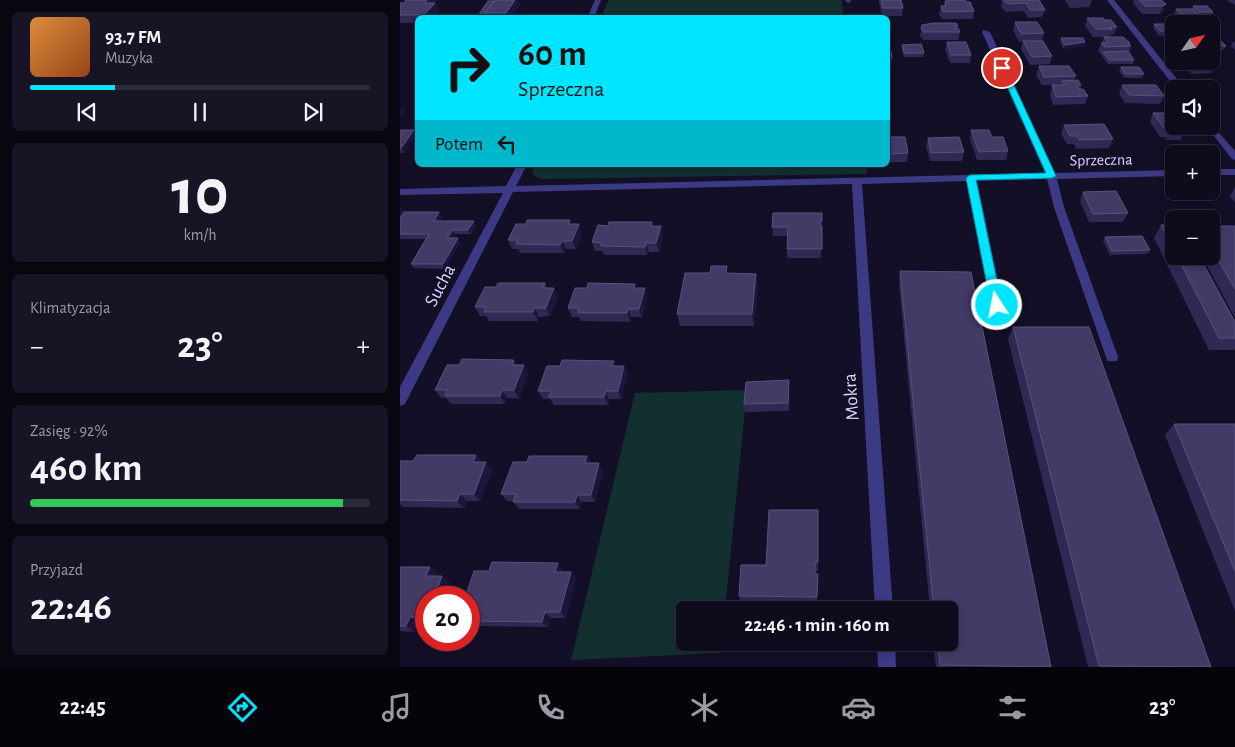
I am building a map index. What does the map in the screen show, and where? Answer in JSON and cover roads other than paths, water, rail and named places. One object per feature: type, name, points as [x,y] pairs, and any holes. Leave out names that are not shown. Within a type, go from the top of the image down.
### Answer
[{"type":"street","points":[[591,15],[598,0]]},
{"type":"street","points":[[1110,0],[1174,80]]},
{"type":"street","points":[[986,32],[1052,176],[1059,207],[1112,357]]},
{"type":"street","points":[[1217,135],[1235,157]]},
{"type":"street","name":"Sucha","points":[[400,400],[521,167]]},
{"type":"street","points":[[1220,172],[1235,172]]},
{"type":"street","name":"Sprzeczna","points":[[400,192],[1165,173]]},
{"type":"street","points":[[970,178],[997,305]]},
{"type":"street","name":"Mokra","points":[[857,180],[883,601]]},
{"type":"street","points":[[886,651],[887,667]]}]
